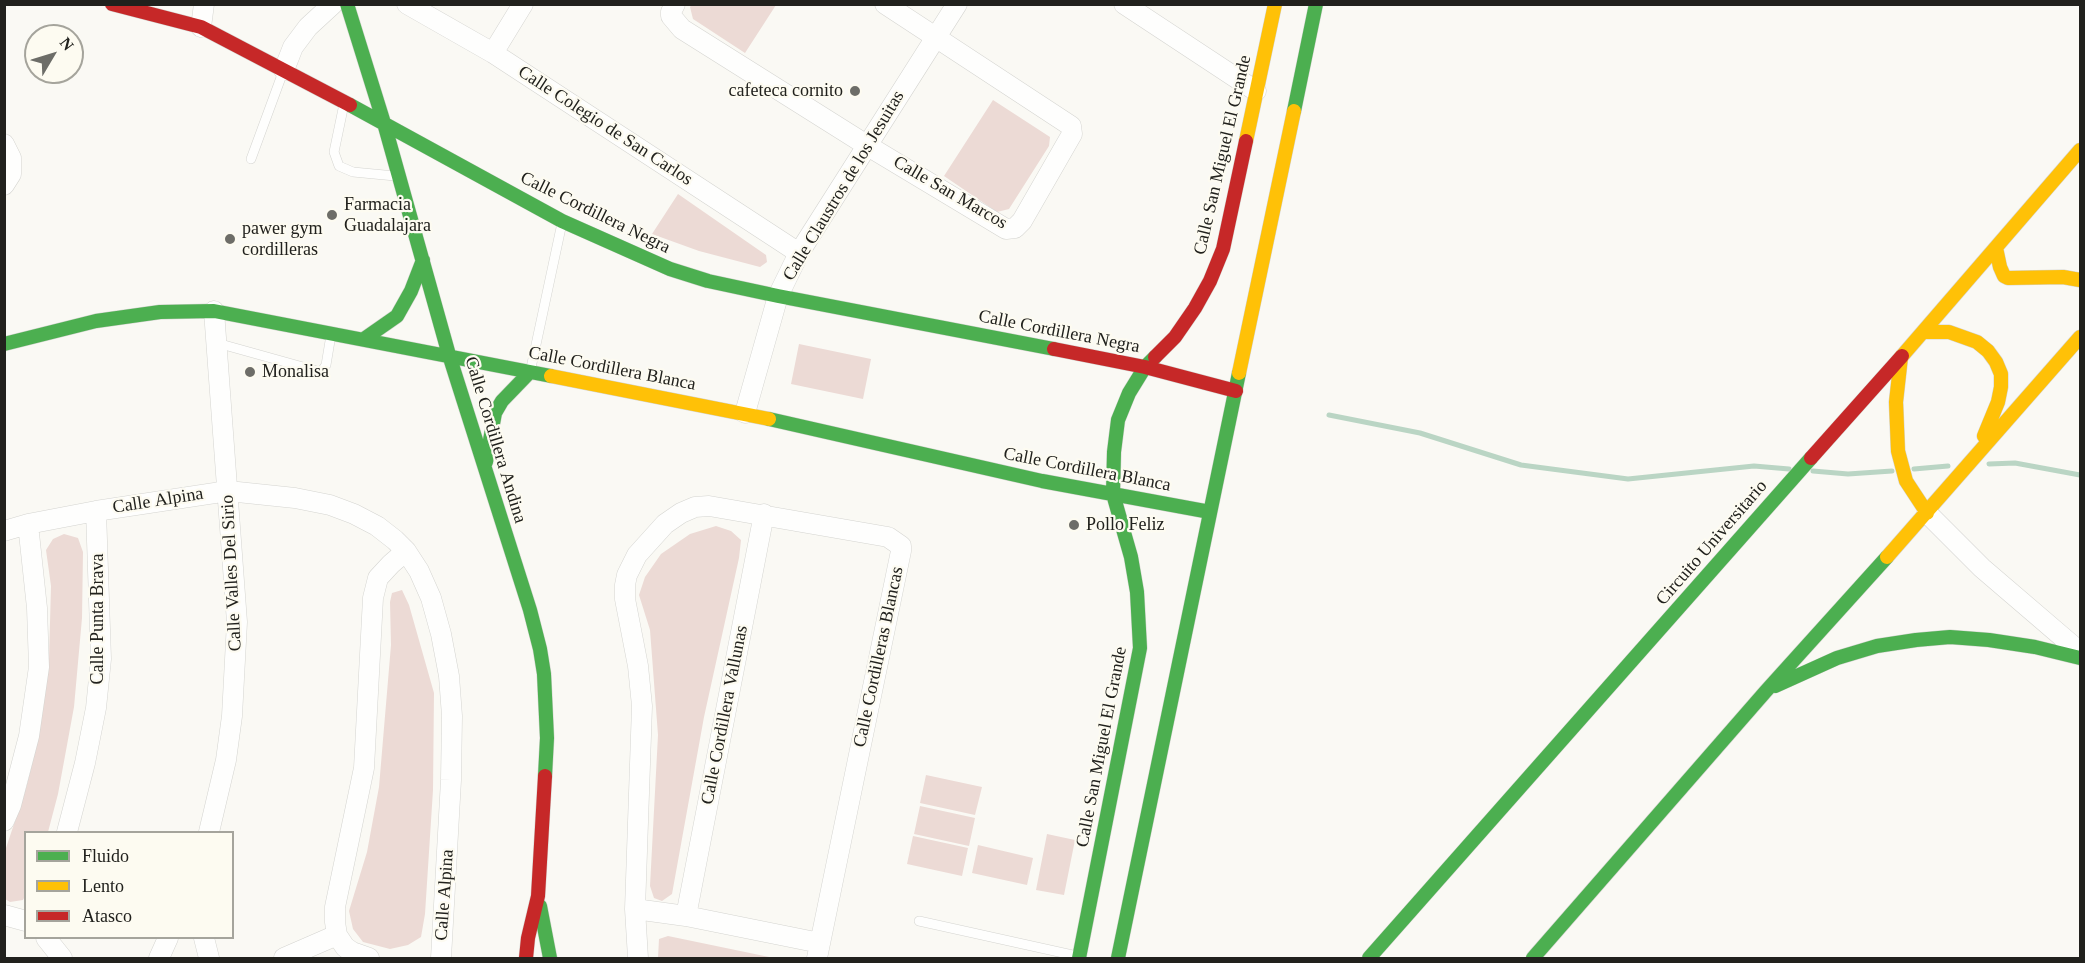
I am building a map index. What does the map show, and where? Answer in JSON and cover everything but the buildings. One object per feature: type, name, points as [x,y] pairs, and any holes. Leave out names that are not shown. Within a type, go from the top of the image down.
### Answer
[{"type":"street","name":"Calle Cordillera Negra","points":[[112,4],[201,27],[345,102],[562,221],[670,269],[708,281],[778,296],[1145,367],[1236,391]]},
{"type":"street","points":[[201,27],[204,4]]},
{"type":"street","points":[[284,70],[293,47],[308,27],[333,4]]},
{"type":"street","name":"Calle Cordillera Andina","points":[[347,4],[400,176],[449,355],[530,610],[544,674],[547,738],[538,896],[528,938],[526,958]]},
{"type":"street","name":"Calle Colegio de San Carlos","points":[[407,4],[492,53],[799,254]]},
{"type":"street","points":[[492,53],[523,4]]},
{"type":"street","name":"Calle San Marcos","points":[[675,4],[671,16],[682,29],[868,146],[1006,229],[1015,228],[1022,221],[1071,134],[1071,126],[885,4]]},
{"type":"street","name":"Calle Claustros de los Jesuitas","points":[[745,413],[778,296],[799,254],[957,4]]},
{"type":"street","points":[[1124,4],[1256,91]]},
{"type":"street","name":"Calle San Miguel El Grande","points":[[1079,958],[1140,648],[1137,592],[1131,557],[1113,494],[1114,452],[1118,420],[1129,393],[1145,367],[1174,337],[1196,308],[1223,249],[1275,4]]},
{"type":"street","points":[[1118,958],[1316,4]]},
{"type":"street","points":[[4,144],[11,158],[11,174],[4,185]]},
{"type":"street","name":"Circuito Universitario","points":[[1369,958],[1923,332],[2080,150]]},
{"type":"street","points":[[1996,248],[2000,267],[2008,278],[2080,280]]},
{"type":"street","points":[[364,339],[397,316],[411,291],[423,260]]},
{"type":"street","name":"Calle Cordillera Blanca","points":[[4,344],[96,321],[160,312],[214,311],[745,413],[1042,481],[1210,512]]},
{"type":"street","name":"Calle Valles Del Sirio","points":[[209,831],[226,760],[232,716],[237,622],[214,311]]},
{"type":"street","points":[[1923,332],[1949,332],[1977,342],[1996,362],[2001,374],[1998,402],[1976,457]]},
{"type":"street","points":[[1533,958],[2080,337]]},
{"type":"street","points":[[1901,357],[1896,402],[1898,451],[1912,494],[1927,513],[1982,568],[2080,652]]},
{"type":"street","points":[[485,469],[495,412],[502,401],[530,372]]},
{"type":"street","name":"Calle Alpina","points":[[4,531],[27,524],[96,511],[228,491],[295,498],[330,505],[376,526],[406,551],[419,572],[430,598],[441,634],[449,676],[452,716],[451,780],[441,958]]},
{"type":"street","name":"Calle Cordilleras Blancas","points":[[635,909],[686,916],[818,951],[902,551],[898,543],[888,537],[709,506],[695,507],[665,524],[637,555],[627,575],[625,599],[638,666],[642,706],[635,909],[638,958]]},
{"type":"street","name":"Calle Punta Brava","points":[[67,831],[85,763],[96,708],[101,659],[96,511]]},
{"type":"street","name":"Calle Cordillera Vallunas","points":[[686,916],[764,514]]},
{"type":"street","points":[[4,820],[12,805],[29,736],[39,667],[37,608],[27,524]]},
{"type":"street","points":[[369,958],[345,947],[337,935],[334,922],[364,768],[374,598],[378,578],[406,551]]},
{"type":"street","points":[[1766,691],[1837,658],[1877,646],[1916,640],[1950,637],[1989,640],[2035,647],[2080,658]]},
{"type":"street","name":"Calle Cordillera Andina","points":[[538,896],[550,958]]},
{"type":"street","points":[[4,915],[24,920]]},
{"type":"street","points":[[284,958],[337,935]]},
{"type":"street","points":[[47,939],[62,958]]},
{"type":"street","points":[[159,958],[168,939]]},
{"type":"street","points":[[204,939],[209,958]]},
{"type":"lane","points":[[251,159],[284,70]]},
{"type":"lane","points":[[345,102],[334,152],[339,166],[353,172],[400,176]]},
{"type":"lane","points":[[530,372],[562,221]]},
{"type":"lane","points":[[217,343],[321,372],[326,365],[331,332]]},
{"type":"lane","points":[[919,921],[1079,958]]},
{"type":"shaded area","points":[[692,4],[776,5],[745,53],[693,19],[690,7]]},
{"type":"shaded area","points":[[993,100],[1050,137],[1049,146],[1009,209],[997,212],[944,176]]},
{"type":"shaded area","points":[[678,194],[766,255],[767,262],[760,267],[699,251],[652,234]]},
{"type":"shaded area","points":[[799,344],[871,359],[863,399],[791,384]]},
{"type":"shaded area","points":[[716,526],[731,531],[741,540],[739,558],[704,717],[672,894],[662,901],[654,898],[650,886],[658,735],[650,630],[639,595],[645,577],[661,554],[690,534]]},
{"type":"shaded area","points":[[64,534],[78,538],[83,552],[82,618],[74,707],[58,794],[48,831],[24,831],[24,898],[10,902],[5,899],[4,854],[26,788],[37,744],[49,659],[51,586],[46,550],[53,539]]},
{"type":"shaded area","points":[[402,590],[409,605],[434,693],[433,790],[425,914],[421,937],[408,945],[390,949],[363,942],[353,929],[349,911],[367,852],[379,787],[391,645],[390,602],[392,593]]},
{"type":"shaded area","points":[[926,775],[982,787],[975,815],[920,803]]},
{"type":"shaded area","points":[[920,806],[975,818],[969,846],[914,834]]},
{"type":"shaded area","points":[[1047,834],[1075,840],[1064,895],[1036,890]]},
{"type":"shaded area","points":[[913,836],[968,848],[962,876],[907,864]]},
{"type":"shaded area","points":[[978,845],[1033,858],[1027,885],[972,873]]},
{"type":"shaded area","points":[[668,936],[774,958],[658,958],[659,939]]},
{"type":"waterway","points":[[1329,415],[1420,433],[1521,465],[1628,479],[1754,466],[1789,469]]},
{"type":"waterway","points":[[1989,464],[2015,463],[2080,475]]},
{"type":"waterway","points":[[1914,469],[1948,466]]},
{"type":"waterway","points":[[1813,471],[1848,474],[1892,471]]},
{"type":"traffic: fast","points":[[347,4],[384,123],[449,355],[530,610],[544,674],[547,738],[545,776]]},
{"type":"traffic: fast","points":[[1294,111],[1316,4]]},
{"type":"traffic: fast","points":[[350,105],[562,221],[670,269],[708,281],[778,296],[1054,349]]},
{"type":"traffic: fast","points":[[364,339],[397,316],[411,291],[423,260]]},
{"type":"traffic: fast","points":[[4,344],[96,321],[160,312],[214,311],[551,376]]},
{"type":"traffic: fast","points":[[1079,958],[1140,648],[1137,592],[1131,557],[1113,494],[1114,452],[1118,420],[1129,393],[1145,367],[1155,357]]},
{"type":"traffic: fast","points":[[486,462],[495,413],[502,401],[530,372]]},
{"type":"traffic: fast","points":[[1118,958],[1239,373]]},
{"type":"traffic: fast","points":[[769,419],[1042,481],[1210,512]]},
{"type":"traffic: fast","points":[[1369,958],[1811,458]]},
{"type":"traffic: fast","points":[[1533,958],[1766,691],[1887,557]]},
{"type":"traffic: fast","points":[[1775,686],[1837,658],[1877,646],[1916,640],[1950,637],[1989,640],[2035,647],[2080,658]]},
{"type":"traffic: fast","points":[[540,906],[550,958]]},
{"type":"traffic: slow","points":[[1246,141],[1275,4]]},
{"type":"traffic: slow","points":[[1239,373],[1294,111]]},
{"type":"traffic: slow","points":[[1902,356],[2080,150]]},
{"type":"traffic: slow","points":[[1996,248],[2000,267],[2004,276],[2008,278],[2063,277],[2080,280]]},
{"type":"traffic: slow","points":[[1923,332],[1949,332],[1977,342],[1996,362],[2001,374],[2001,387],[1998,402],[1984,436]]},
{"type":"traffic: slow","points":[[1887,557],[2080,337]]},
{"type":"traffic: slow","points":[[1901,357],[1896,402],[1898,451],[1906,481],[1927,513]]},
{"type":"traffic: slow","points":[[551,376],[769,419]]},
{"type":"traffic: jam","points":[[112,4],[201,27],[350,105]]},
{"type":"traffic: jam","points":[[1155,357],[1175,337],[1210,281],[1223,249],[1246,141]]},
{"type":"traffic: jam","points":[[1054,349],[1145,367],[1236,391]]},
{"type":"traffic: jam","points":[[1811,458],[1902,356]]},
{"type":"traffic: jam","points":[[526,958],[528,938],[538,896],[545,776]]},
{"type":"place","name":"cafeteca cornito","points":[[855,91]]},
{"type":"place","name":"Farmacia Guadalajara","points":[[332,215]]},
{"type":"place","name":"pawer gym cordilleras","points":[[230,239]]},
{"type":"place","name":"Monalisa","points":[[250,372]]},
{"type":"place","name":"Pollo Feliz","points":[[1074,525]]}]
